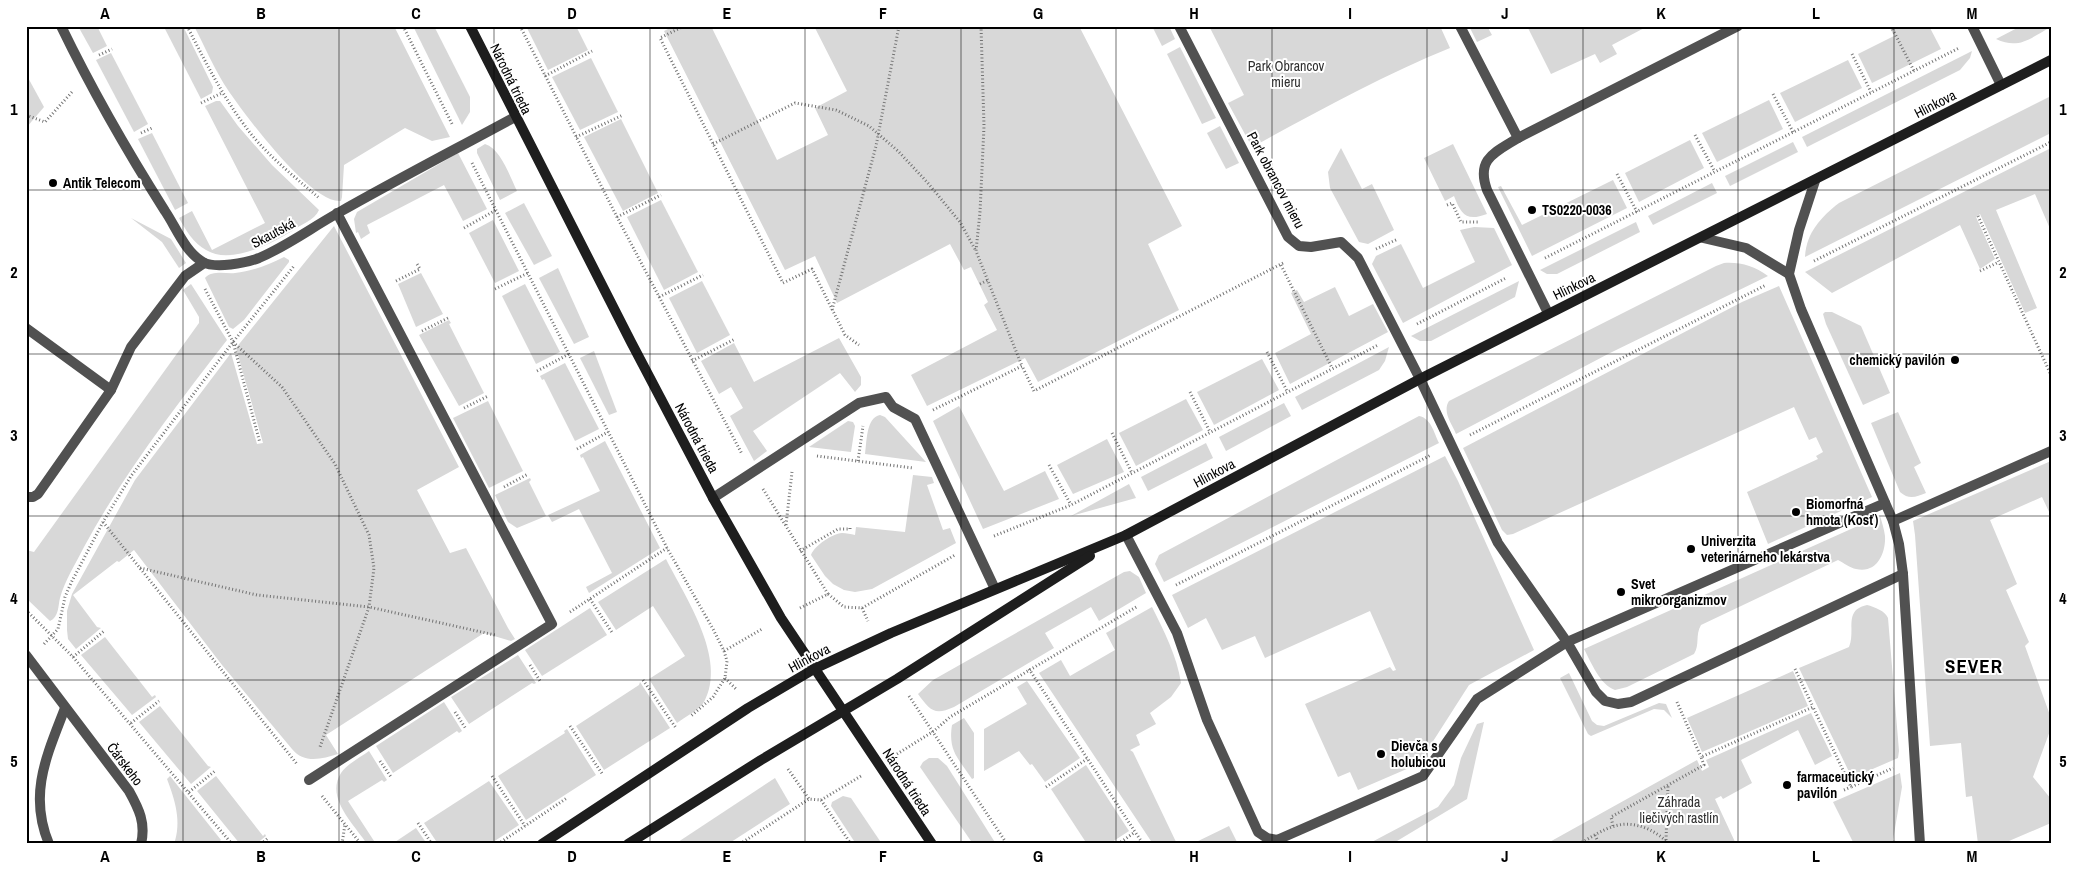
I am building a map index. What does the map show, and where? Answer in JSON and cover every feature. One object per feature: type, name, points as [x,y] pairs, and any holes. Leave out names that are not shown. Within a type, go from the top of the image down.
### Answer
[{"type":"main road","name":"Národná trieda","points":[[471,27],[515,117],[713,498],[814,670],[932,844]]},
{"type":"main road","name":"Hlinkova","points":[[542,844],[748,708],[814,670],[883,637],[1112,542],[1548,313],[1703,238],[2051,60]]},
{"type":"main road","name":"Hlinkova","points":[[628,844],[760,760],[897,679],[1112,542]]},
{"type":"street","points":[[26,497],[33,497],[38,494],[112,390],[131,347],[185,276],[204,263],[184,242],[122,143],[61,26]]},
{"type":"street","name":"Park obrancov mieru","points":[[1180,26],[1288,237],[1300,246],[1311,247],[1341,242],[1358,258],[1398,334],[1498,543],[1567,642],[1596,692],[1605,701],[1618,704],[1631,702],[1669,684]]},
{"type":"street","points":[[1460,26],[1518,138]]},
{"type":"street","points":[[1548,313],[1487,190],[1482,176],[1485,164],[1493,153],[1518,138],[1738,26]]},
{"type":"street","points":[[1972,26],[2001,85]]},
{"type":"street","name":"Skautská","points":[[204,263],[228,264],[257,259],[515,117]]},
{"type":"street","points":[[1815,181],[1799,230],[1789,274],[1801,308],[1893,521],[1899,544],[1903,574],[1920,844]]},
{"type":"street","points":[[309,780],[552,624],[337,214]]},
{"type":"street","points":[[1703,238],[1746,248],[1789,274]]},
{"type":"street","points":[[26,328],[112,390]]},
{"type":"street","points":[[713,498],[795,449],[859,402],[886,397],[893,407],[915,419],[995,589]]},
{"type":"street","points":[[1893,521],[2051,451]]},
{"type":"street","points":[[1126,535],[1177,634],[1207,720],[1258,832],[1267,838],[1277,840],[1423,776],[1477,699],[1567,642],[1885,503]]},
{"type":"street","points":[[1669,684],[1903,574]]},
{"type":"street","name":"Čárskeho","points":[[28,657],[129,791],[142,814],[144,834],[141,844]]},
{"type":"street","points":[[49,844],[40,818],[38,797],[48,753],[65,708]]},
{"type":"path","points":[[187,26],[222,93],[245,128],[274,158],[337,214]]},
{"type":"path","points":[[403,26],[608,432],[668,548],[713,629],[727,661],[725,678],[713,697],[689,718]]},
{"type":"path","points":[[520,26],[692,361],[753,473],[828,594]]},
{"type":"path","points":[[683,26],[660,38],[783,283],[812,269],[845,335],[859,345]]},
{"type":"path","points":[[832,310],[876,146],[899,26]]},
{"type":"path","points":[[976,251],[980,212],[984,126],[981,26]]},
{"type":"path","points":[[1891,26],[1914,71]]},
{"type":"path","points":[[862,608],[974,545],[1071,504],[1525,268],[1978,38]]},
{"type":"path","points":[[545,76],[592,51]]},
{"type":"path","points":[[1852,54],[1871,92]]},
{"type":"path","points":[[26,115],[45,122],[86,76]]},
{"type":"path","points":[[201,103],[222,93]]},
{"type":"path","points":[[1773,94],[1792,132]]},
{"type":"path","points":[[713,144],[795,103],[836,110],[869,126],[898,151],[928,182],[960,222],[976,251],[1022,366],[1034,391],[1281,265],[1300,246]]},
{"type":"path","points":[[576,137],[623,115]]},
{"type":"path","points":[[1695,134],[1715,172]]},
{"type":"path","points":[[1007,844],[934,731],[950,717],[1158,595],[1451,444],[2051,142]]},
{"type":"path","points":[[1617,174],[1637,212]]},
{"type":"path","points":[[617,217],[661,195]]},
{"type":"path","points":[[1447,205],[1452,203],[1459,217]]},
{"type":"path","points":[[464,228],[496,210]]},
{"type":"path","points":[[1978,216],[2051,375]]},
{"type":"path","points":[[28,657],[52,637],[58,629],[65,598],[71,583],[103,522],[131,476],[233,342],[300,259]]},
{"type":"path","points":[[1980,272],[1999,262]]},
{"type":"path","points":[[204,263],[200,281],[233,342],[260,443]]},
{"type":"path","points":[[377,291],[420,269],[417,264]]},
{"type":"path","points":[[1281,265],[1332,368]]},
{"type":"path","points":[[495,289],[528,272]]},
{"type":"path","points":[[659,297],[703,275]]},
{"type":"path","points":[[980,284],[988,280]]},
{"type":"path","points":[[403,340],[448,318]]},
{"type":"path","points":[[692,361],[735,339]]},
{"type":"path","points":[[233,342],[282,388],[335,464],[369,535],[374,568],[369,607],[309,780]]},
{"type":"path","points":[[1268,352],[1287,391]]},
{"type":"path","points":[[537,371],[569,354]]},
{"type":"path","points":[[915,419],[1022,366]]},
{"type":"path","points":[[1190,392],[1210,432]]},
{"type":"path","points":[[858,461],[868,401]]},
{"type":"path","points":[[577,449],[608,432]]},
{"type":"path","points":[[1112,433],[1132,473]]},
{"type":"path","points":[[786,526],[795,449],[858,461],[939,471]]},
{"type":"path","points":[[1049,465],[1071,504]]},
{"type":"path","points":[[103,522],[360,844]]},
{"type":"path","points":[[800,551],[838,529],[850,529],[850,526]]},
{"type":"path","points":[[552,624],[668,548]]},
{"type":"path","points":[[140,568],[257,595],[369,607],[483,632],[523,643]]},
{"type":"path","points":[[590,599],[614,634]]},
{"type":"path","points":[[26,610],[52,637],[74,656],[231,843]]},
{"type":"path","points":[[74,656],[104,631]]},
{"type":"path","points":[[1029,669],[1143,844]]},
{"type":"path","points":[[1795,670],[1851,787]]},
{"type":"path","points":[[643,680],[676,728]]},
{"type":"path","points":[[1614,826],[1611,817],[1704,765],[1669,684]]},
{"type":"path","points":[[131,723],[159,701]]},
{"type":"path","points":[[1700,757],[1813,707]]},
{"type":"path","points":[[668,733],[682,723]]},
{"type":"path","points":[[570,726],[603,775]]},
{"type":"path","points":[[1046,787],[1087,759]]},
{"type":"path","points":[[1844,790],[1915,759]]},
{"type":"path","points":[[595,780],[611,770]]},
{"type":"path","points":[[189,792],[214,771]]},
{"type":"path","points":[[492,776],[525,826]]},
{"type":"path","points":[[1666,840],[1668,786]]},
{"type":"path","points":[[498,844],[572,796]]},
{"type":"path","points":[[740,844],[809,799],[821,800],[850,844]]},
{"type":"path","points":[[342,844],[345,823]]},
{"type":"path","points":[[418,823],[432,844]]},
{"type":"path","points":[[1579,844],[1614,826],[1622,824],[1649,829],[1669,844]]},
{"type":"path","points":[[1118,844],[1135,832]]},
{"type":"path","points":[[1595,835],[1599,844]]},
{"type":"path","points":[[261,844],[268,838]]},
{"type":"green space","points":[[78,26],[97,26],[107,46],[93,53]]},
{"type":"green space","points":[[183,26],[213,87],[212,93],[201,99],[164,27]]},
{"type":"green space","points":[[194,26],[394,26],[450,137],[432,141],[405,128],[344,165],[341,201],[328,198],[312,188],[295,172],[260,133],[220,77]]},
{"type":"green space","points":[[413,26],[434,26],[470,97],[470,112],[462,125]]},
{"type":"green space","points":[[526,26],[576,26],[588,50],[548,70]]},
{"type":"green space","points":[[674,26],[711,26],[777,160],[828,135],[815,108],[847,91],[814,26],[1079,26],[1182,226],[1148,244],[1179,310],[1038,382],[1025,358],[927,406],[911,375],[997,330],[984,305],[988,302],[971,267],[964,270],[950,244],[837,303],[815,256],[785,270],[664,31]]},
{"type":"green space","points":[[1152,26],[1169,26],[1175,39],[1162,46]]},
{"type":"green space","name":"Park Obrancov mieru","points":[[1209,26],[1440,26],[1450,48],[1374,82],[1252,147],[1228,103],[1244,95]]},
{"type":"green space","points":[[1469,26],[1487,26],[1492,35],[1477,42]]},
{"type":"green space","points":[[1527,26],[1648,26],[1612,45],[1617,54],[1600,63],[1595,54],[1551,74]]},
{"type":"green space","points":[[1889,26],[1929,26],[1941,49],[1872,83],[1858,54],[1894,36]]},
{"type":"green space","points":[[2021,26],[2051,27],[2030,39],[2018,43],[2004,42],[1996,39]]},
{"type":"green space","points":[[1180,47],[1216,118],[1202,124],[1167,54]]},
{"type":"green space","points":[[1972,51],[1970,58],[1960,70],[1807,147],[1802,137]]},
{"type":"green space","points":[[111,53],[148,124],[134,132],[96,60]]},
{"type":"green space","points":[[591,58],[618,112],[580,130],[552,77]]},
{"type":"green space","points":[[1848,60],[1862,88],[1795,122],[1780,93]]},
{"type":"green space","points":[[26,74],[44,107],[26,128]]},
{"type":"green space","points":[[2051,96],[2051,133],[1805,257],[1811,233],[1826,214],[1839,203]]},
{"type":"green space","points":[[1769,100],[1783,129],[1717,162],[1702,133]]},
{"type":"green space","points":[[220,101],[238,126],[272,165],[319,210],[311,219],[283,236],[262,247],[238,254],[216,254],[206,250],[190,236],[179,218],[192,211],[212,250],[265,223],[205,106]]},
{"type":"green space","points":[[621,119],[658,193],[623,211],[584,137]]},
{"type":"green space","points":[[1220,126],[1239,163],[1226,169],[1207,133]]},
{"type":"green space","points":[[152,133],[188,203],[175,210],[138,139]]},
{"type":"green space","points":[[1690,140],[1704,168],[1639,202],[1625,173]]},
{"type":"green space","points":[[1793,142],[1798,152],[1730,186],[1725,176]]},
{"type":"green space","points":[[485,144],[496,151],[517,191],[500,200],[477,153],[477,149]]},
{"type":"green space","points":[[1453,144],[1487,214],[1469,217],[1459,208],[1454,196],[1445,201],[1424,158]]},
{"type":"green space","points":[[1341,148],[1362,189],[1372,184],[1394,230],[1368,244],[1359,242],[1330,188],[1328,172]]},
{"type":"green space","points":[[2051,148],[2051,231],[2035,194],[1996,210],[2037,308],[2025,313],[1980,214],[1976,217],[1995,259],[1980,269],[1960,225],[1832,293],[1805,272]]},
{"type":"green space","points":[[458,153],[487,209],[463,221],[444,185],[367,225],[370,233],[361,239],[358,232],[356,233],[354,219],[357,212]]},
{"type":"green space","points":[[1613,180],[1627,208],[1532,256],[1498,187],[1501,186],[1522,225]]},
{"type":"green space","points":[[1712,183],[1717,193],[1653,225],[1648,216]]},
{"type":"green space","points":[[661,200],[698,272],[664,290],[627,217]]},
{"type":"green space","points":[[524,203],[552,256],[534,265],[505,213]]},
{"type":"green space","points":[[131,218],[171,239],[186,263],[179,268],[162,242]]},
{"type":"green space","points":[[493,220],[519,271],[495,283],[469,233]]},
{"type":"green space","points":[[1636,222],[1640,232],[1557,274],[1547,274],[1540,270]]},
{"type":"green space","points":[[334,226],[459,467],[417,490],[450,553],[466,548],[515,639],[511,641],[484,633],[326,735],[338,754],[314,759],[302,757],[292,749],[222,665],[134,550],[73,595],[97,627],[101,628],[76,649],[68,639],[67,611],[72,594],[135,480],[231,353],[257,444],[263,443],[236,348]]},
{"type":"green space","points":[[1474,227],[1494,228],[1512,265],[1403,323],[1372,264],[1376,256],[1401,244],[1423,288],[1475,262],[1460,230]]},
{"type":"green space","points":[[284,257],[289,262],[244,320],[233,329],[229,327],[205,278],[215,273],[235,273],[254,269]]},
{"type":"green space","points":[[1724,263],[1747,265],[1768,276],[1610,353],[1456,434],[1447,414],[1449,401]]},
{"type":"green space","points":[[558,268],[589,337],[574,344],[539,278]]},
{"type":"green space","points":[[421,273],[443,314],[416,327],[398,284]]},
{"type":"green space","points":[[702,281],[730,335],[697,353],[669,298]]},
{"type":"green space","points":[[1519,281],[1515,297],[1431,341],[1420,341],[1411,336]]},
{"type":"green space","points":[[191,284],[227,340],[133,466],[84,547],[62,591],[57,614],[50,621],[26,598],[26,550],[34,552],[199,323],[199,317],[183,290]]},
{"type":"green space","points":[[525,284],[560,352],[536,364],[502,296]]},
{"type":"green space","points":[[1779,286],[1872,497],[1768,544],[1747,492],[1818,459],[1816,456],[1823,452],[1816,437],[1809,440],[1794,407],[1513,534],[1507,535],[1502,530],[1463,448],[1742,302]]},
{"type":"green space","points":[[1335,287],[1349,316],[1373,304],[1388,332],[1290,384],[1275,353],[1311,334],[1291,293],[1297,290],[1304,302]]},
{"type":"green space","points":[[1825,312],[1832,312],[1861,326],[1890,393],[1863,405],[1826,324],[1823,314]]},
{"type":"green space","points":[[449,320],[451,323],[449,324],[484,393],[459,406],[419,335]]},
{"type":"green space","points":[[839,338],[861,377],[861,385],[855,392],[840,373],[753,431],[767,451],[754,461],[730,416],[743,408],[731,387],[719,394],[701,361],[734,343],[754,382]]},
{"type":"green space","points":[[1389,347],[1385,361],[1379,370],[1302,410],[1295,397]]},
{"type":"green space","points":[[594,351],[617,412],[609,415],[580,358]]},
{"type":"green space","points":[[1262,359],[1279,390],[1214,425],[1197,392]]},
{"type":"green space","points":[[565,363],[599,429],[575,441],[544,379],[542,380],[540,376]]},
{"type":"green space","points":[[1186,399],[1203,430],[1136,466],[1119,433]]},
{"type":"green space","points":[[488,401],[523,471],[489,488],[453,418]]},
{"type":"green space","points":[[1284,403],[1291,416],[1226,451],[1219,437]]},
{"type":"green space","points":[[959,406],[1004,491],[1045,471],[1059,499],[983,529],[933,421]]},
{"type":"green space","points":[[1898,412],[1921,463],[1914,467],[1926,493],[1916,497],[1906,496],[1900,492],[1871,423]]},
{"type":"green space","points":[[880,415],[885,417],[926,462],[865,454],[870,425],[875,417]]},
{"type":"green space","points":[[1419,416],[1429,423],[1439,443],[1164,582],[1155,564],[1159,555]]},
{"type":"green space","points":[[848,421],[853,422],[855,426],[851,452],[809,447]]},
{"type":"green space","points":[[1107,439],[1124,472],[1073,494],[1057,465]]},
{"type":"green space","points":[[605,441],[660,548],[589,593],[586,587],[612,573],[579,509],[552,522],[548,515],[600,491],[583,457],[581,458],[580,455]]},
{"type":"green space","points":[[1206,443],[1213,458],[1148,491],[1141,477]]},
{"type":"green space","points":[[1445,456],[1534,650],[1469,685],[1416,765],[1358,790],[1350,772],[1338,777],[1305,704],[1390,667],[1393,671],[1396,670],[1370,611],[1265,658],[1255,636],[1222,650],[1206,618],[1188,628],[1172,595]]},
{"type":"green space","points":[[2051,461],[2051,516],[2042,497],[1990,520],[2017,584],[2006,590],[2029,642],[2025,646],[2051,718],[2051,728],[2033,777],[2051,799],[2051,823],[2002,844],[1978,844],[1972,796],[1966,797],[1961,743],[1930,746],[1913,521]]},
{"type":"green space","points":[[913,475],[932,477],[934,483],[927,485],[943,530],[950,528],[956,543],[872,589],[855,592],[844,590],[833,584],[825,576],[811,555],[813,551],[834,535],[842,533],[855,535],[856,527],[905,532]]},
{"type":"green space","points":[[530,478],[529,482],[546,516],[517,528],[508,522],[495,495]]},
{"type":"green space","points":[[1129,484],[1136,498],[1071,516]]},
{"type":"green space","points":[[1880,516],[1885,533],[1885,543],[1882,555],[1875,565],[1863,570],[1849,567],[1838,560],[1701,625],[1694,654],[1627,687],[1615,690],[1605,683],[1596,672],[1584,649]]},
{"type":"green space","points":[[666,559],[701,629],[708,648],[711,667],[710,685],[704,702],[695,711],[677,723],[649,679],[685,656],[653,606],[616,630],[598,602]]},
{"type":"green space","points":[[1130,571],[1139,577],[1146,593],[1099,621],[1091,607],[1045,633],[1054,648],[954,707],[942,711],[933,710],[929,708],[918,694],[933,680],[1124,572]]},
{"type":"green space","points":[[1867,605],[1882,611],[1888,618],[1899,751],[1898,758],[1852,778],[1799,668],[1849,647],[1855,611]]},
{"type":"green space","points":[[1152,607],[1173,653],[1181,683],[1171,697],[1150,713],[1156,724],[1136,735],[1140,745],[1130,750],[1133,752],[1177,844],[1153,844],[1039,673],[1061,660],[1070,676],[1115,650],[1106,633]]},
{"type":"green space","points":[[590,608],[607,635],[542,676],[525,650]]},
{"type":"green space","points":[[105,637],[152,697],[155,695],[156,697],[132,715],[81,655]]},
{"type":"green space","points":[[518,655],[536,683],[532,683],[469,724],[451,697]]},
{"type":"green space","points":[[1793,671],[1808,706],[1702,752],[1687,718]]},
{"type":"green space","points":[[1569,673],[1592,721],[1597,725],[1604,726],[1659,703],[1666,704],[1672,718],[1664,710],[1654,709],[1591,736],[1588,734],[1560,678]]},
{"type":"green space","points":[[1027,681],[1080,758],[1045,782],[1032,764],[1030,765],[1019,751],[984,771],[984,729],[1027,704],[1017,687]]},
{"type":"green space","points":[[640,682],[670,728],[604,770],[576,726],[639,685]]},
{"type":"green space","points":[[444,702],[462,731],[459,733],[457,731],[393,773],[376,746]]},
{"type":"green space","points":[[160,706],[208,766],[211,767],[191,784],[139,722]]},
{"type":"green space","name":"Záhrada liečivých rastlín","points":[[1811,713],[1832,756],[1815,765],[1798,730],[1741,760],[1752,783],[1723,799],[1721,796],[1715,799],[1736,844],[1546,844],[1697,760],[1702,771],[1709,767],[1706,760]]},
{"type":"green space","points":[[964,718],[974,733],[974,778],[972,779],[958,760],[951,741],[952,725]]},
{"type":"green space","points":[[1484,722],[1467,799],[1392,844],[1368,844],[1438,807],[1454,785],[1461,758],[1477,724]]},
{"type":"green space","points":[[567,729],[596,775],[526,820],[498,776],[565,733],[564,731]]},
{"type":"green space","points":[[369,751],[387,780],[384,782],[382,780],[348,801],[376,844],[367,844],[343,810],[336,792],[337,782],[341,773],[350,764]]},
{"type":"green space","points":[[929,758],[938,758],[947,766],[996,844],[973,844],[920,767]]},
{"type":"green space","points":[[1086,765],[1129,831],[1109,844],[1087,844],[1051,789]]},
{"type":"green space","points":[[1900,773],[1902,787],[1893,840],[1904,844],[1854,844],[1833,802]]},
{"type":"green space","points":[[170,776],[221,840],[216,844],[174,844],[177,819],[175,803],[167,779]]},
{"type":"green space","points":[[216,776],[263,836],[265,834],[266,836],[256,844],[240,844],[197,791]]},
{"type":"green space","points":[[775,778],[790,804],[728,844],[675,844]]},
{"type":"green space","points":[[489,781],[519,825],[490,844],[438,844],[424,823]]},
{"type":"green space","points":[[843,796],[851,798],[882,844],[856,844],[831,806],[832,802]]},
{"type":"green space","points":[[1229,826],[1238,844],[1192,844]]},
{"type":"green space","points":[[416,828],[427,844],[392,844]]},
{"type":"place","name":"Antik Telecom","points":[[53,183]]},
{"type":"place","name":"TS0220-0036","points":[[1532,210]]},
{"type":"place","name":"chemický pavilón","points":[[1955,360]]},
{"type":"place","name":"Biomorfná hmota (Kosť)","points":[[1796,512]]},
{"type":"place","name":"Univerzita veterinárneho lekárstva","points":[[1691,549]]},
{"type":"place","name":"Svet mikroorganizmov","points":[[1621,592]]},
{"type":"place","name":"Dievča s holubicou","points":[[1381,754]]},
{"type":"place","name":"farmaceutický pavilón","points":[[1787,785]]},
{"type":"district","name":"SEVER","points":[[1974,666]]}]
